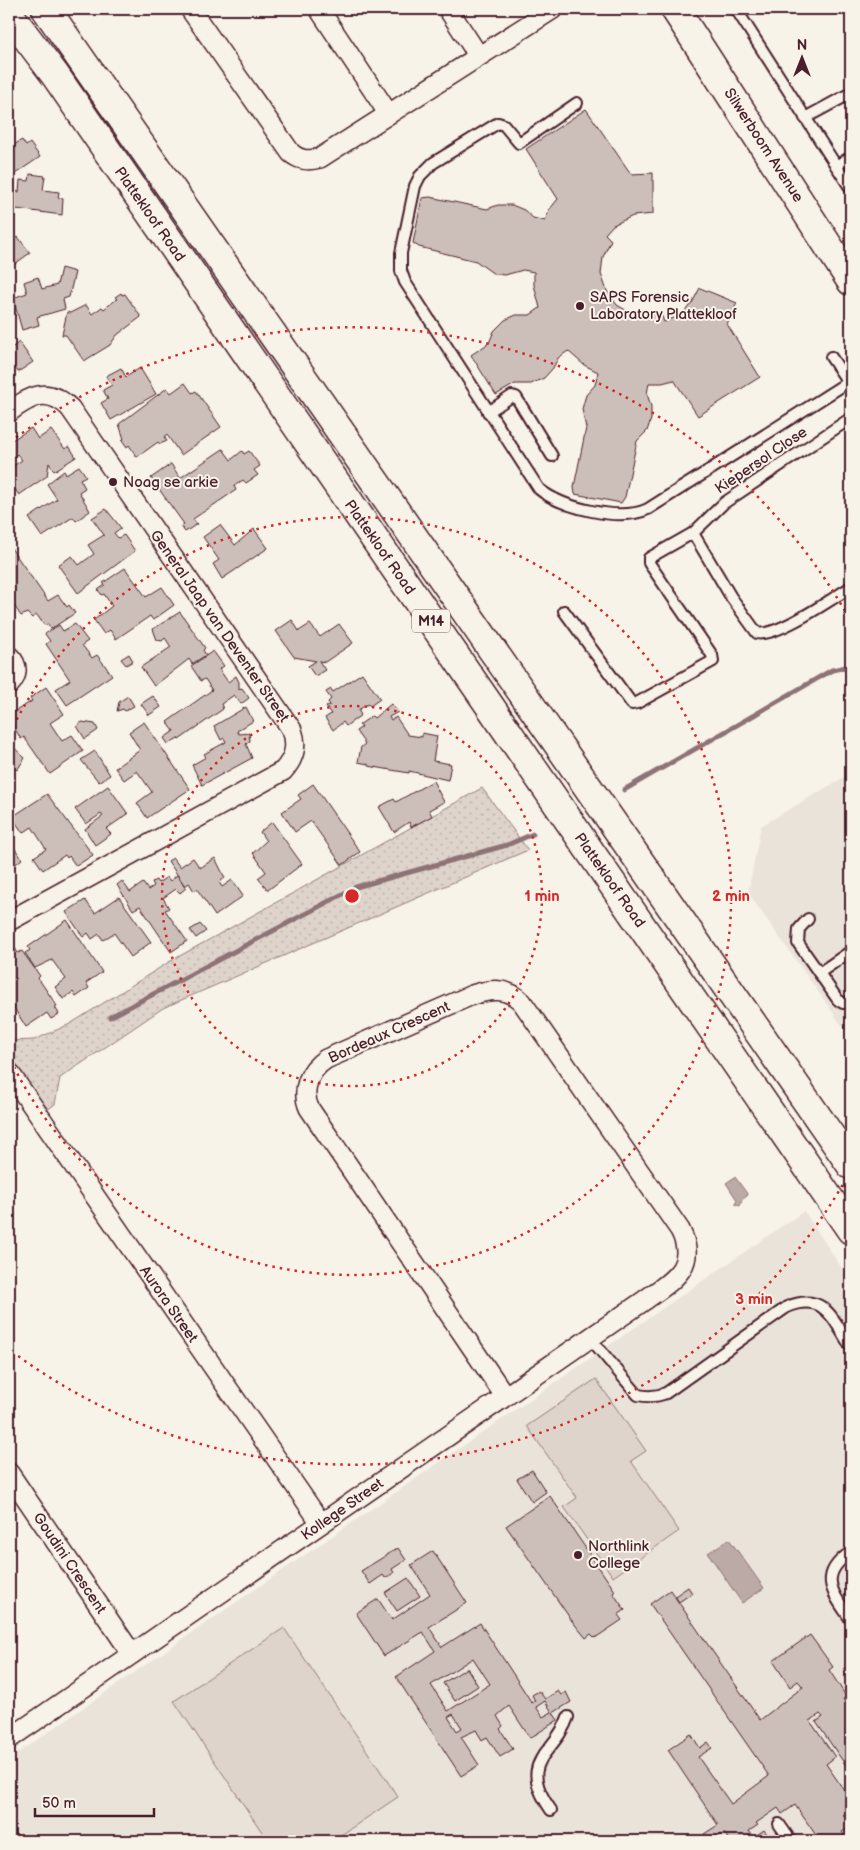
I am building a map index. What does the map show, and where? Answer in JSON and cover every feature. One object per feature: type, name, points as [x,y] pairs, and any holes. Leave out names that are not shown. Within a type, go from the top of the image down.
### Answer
[{"type":"main road","name":"M14","points":[[46,9],[851,1165]]},
{"type":"main road","name":"Silwerboom Avenue","points":[[675,9],[851,281]]},
{"type":"main road","name":"Plattekloof Road","points":[[9,14],[55,75],[851,1230]]},
{"type":"street","points":[[190,9],[296,158],[311,160],[320,158],[478,55],[553,9]]},
{"type":"street","points":[[319,9],[388,113]]},
{"type":"street","points":[[448,9],[478,55]]},
{"type":"street","name":"General Jaap van Deventer Street","points":[[9,412],[39,395],[56,396],[70,408],[292,730],[295,739],[295,750],[283,771],[9,921]]},
{"type":"street","points":[[9,656],[13,659],[16,670],[14,680],[9,685]]},
{"type":"street","name":"Bordeaux Crescent","points":[[505,1396],[309,1108],[305,1100],[306,1088],[313,1070],[318,1064],[472,995],[497,990],[515,996],[522,1002],[680,1230],[685,1240],[686,1252],[682,1270],[675,1278]]},
{"type":"street","name":"Aurora Street","points":[[12,1082],[321,1523]]},
{"type":"street","name":"Kollege Street","points":[[9,1739],[675,1278]]},
{"type":"street","name":"Goudini Crescent","points":[[9,1473],[132,1654]]},
{"type":"lane","points":[[736,9],[851,188]]},
{"type":"lane","points":[[805,118],[851,93]]},
{"type":"lane","points":[[577,103],[520,143],[501,123],[494,125],[425,169],[415,186],[401,253],[401,271],[405,282],[539,489],[549,497],[563,503],[605,512],[632,515],[662,501],[845,384],[846,379],[831,357]]},
{"type":"lane","points":[[836,166],[851,157]]},
{"type":"lane","points":[[488,412],[512,396],[516,397],[552,456]]},
{"type":"lane","name":"Kiepersol Close","points":[[564,612],[632,704],[713,661],[712,655],[649,563],[649,558],[693,532],[724,502],[851,418]]},
{"type":"lane","points":[[693,532],[732,597],[757,633],[766,634],[782,628],[851,587]]},
{"type":"lane","points":[[808,919],[800,929],[798,943],[838,1000],[842,1004],[851,1003]]},
{"type":"lane","points":[[819,974],[851,951]]},
{"type":"lane","points":[[590,1338],[638,1396],[646,1397],[666,1393],[787,1307],[798,1303],[815,1302],[823,1306],[851,1347]]},
{"type":"lane","points":[[851,1552],[834,1565],[830,1574],[830,1585],[835,1598],[851,1620]]},
{"type":"lane","points":[[551,1810],[538,1787],[537,1769],[541,1758],[563,1728],[568,1717]]},
{"type":"lane","points":[[779,1824],[790,1841]]},
{"type":"shaded area","points":[[851,773],[851,1038],[748,893],[761,826]]},
{"type":"shaded area","points":[[482,788],[528,850],[163,1008],[60,1078],[55,1104],[47,1110],[9,1055],[9,1042],[34,1040],[70,1024],[169,962]]},
{"type":"shaded area","points":[[735,1177],[748,1195],[742,1200],[740,1206],[735,1204],[737,1200],[726,1183]]},
{"type":"shaded area","name":"Northlink College","points":[[804,1211],[851,1282],[851,1841],[9,1841],[9,1759]]},
{"type":"shaded area","points":[[596,1379],[646,1451],[631,1461],[679,1531],[613,1577],[564,1507],[577,1498],[527,1426]]},
{"type":"shaded area","points":[[729,1539],[764,1588],[742,1603],[708,1553]]},
{"type":"shaded area","points":[[284,1628],[398,1797],[332,1841],[268,1841],[174,1701]]},
{"type":"building","name":"SAPS Forensic Laboratory Plattekloof","points":[[586,109],[631,174],[653,173],[653,214],[633,216],[613,225],[605,234],[611,240],[603,257],[601,274],[607,291],[617,305],[629,312],[646,316],[661,314],[664,322],[681,315],[692,303],[700,288],[737,303],[727,324],[760,377],[698,416],[674,380],[662,383],[649,383],[647,394],[651,406],[651,419],[647,431],[637,441],[625,497],[621,503],[575,494],[574,487],[586,428],[582,409],[586,395],[595,385],[598,372],[584,365],[568,351],[558,358],[553,368],[544,378],[531,384],[515,384],[496,395],[471,355],[489,343],[494,331],[505,320],[516,315],[530,315],[540,308],[534,285],[534,272],[523,270],[505,275],[494,274],[476,261],[419,247],[413,243],[422,198],[430,197],[487,209],[498,205],[512,205],[524,210],[533,218],[545,221],[549,210],[558,199],[526,149]]},
{"type":"building","points":[[22,140],[26,146],[30,143],[40,157],[9,178],[9,152],[13,149],[12,146]]},
{"type":"building","points":[[30,174],[45,176],[43,190],[59,192],[58,198],[63,199],[62,215],[9,208],[9,190],[19,192],[20,180],[29,181]]},
{"type":"building","points":[[18,237],[30,253],[9,268],[9,244]]},
{"type":"building","points":[[61,268],[75,272],[69,297],[63,299],[65,309],[37,317],[39,325],[22,330],[13,298],[27,293],[24,282],[38,277],[42,289],[57,285]]},
{"type":"building","points":[[121,293],[122,295],[125,294],[141,317],[117,335],[110,345],[84,361],[66,335],[62,335],[67,312],[70,313],[86,305],[92,314],[102,307],[104,309],[117,299],[115,297]]},
{"type":"building","points":[[9,341],[13,347],[19,342],[33,362],[18,372],[12,364],[9,366]]},
{"type":"building","points":[[121,368],[126,377],[140,368],[156,394],[111,420],[101,403],[108,399],[103,390],[112,385],[106,376]]},
{"type":"building","points":[[185,383],[192,393],[196,391],[221,427],[181,455],[167,435],[164,437],[167,441],[160,444],[158,442],[137,457],[129,445],[127,447],[122,440],[124,439],[119,424],[167,388],[171,393]]},
{"type":"building","points":[[31,428],[38,439],[51,430],[65,449],[69,446],[76,457],[54,471],[49,463],[47,476],[19,495],[9,481],[9,469],[22,460],[17,454],[13,458],[9,452],[9,442]]},
{"type":"building","points":[[223,449],[231,460],[242,451],[244,454],[249,451],[260,466],[254,470],[258,475],[246,483],[243,480],[234,486],[236,490],[193,519],[197,524],[185,532],[181,526],[184,524],[151,478],[171,464],[180,478]]},
{"type":"building","points":[[79,466],[86,476],[80,479],[85,488],[79,492],[90,511],[76,521],[73,517],[42,537],[29,518],[57,499],[47,484],[64,471],[66,474]]},
{"type":"building","points":[[106,509],[121,528],[114,533],[118,538],[124,535],[135,551],[78,593],[58,565],[72,556],[79,565],[94,554],[88,545],[104,535],[92,518]]},
{"type":"building","points":[[9,522],[14,535],[9,538]]},
{"type":"building","points":[[220,525],[235,545],[254,529],[268,548],[222,579],[213,564],[219,560],[203,537]]},
{"type":"building","points":[[9,545],[48,601],[58,595],[67,607],[69,605],[75,613],[51,629],[48,624],[44,625],[37,615],[32,618],[27,613],[21,616],[9,598]]},
{"type":"building","points":[[125,568],[146,597],[162,587],[174,605],[153,620],[150,616],[116,639],[110,630],[104,634],[94,620],[112,606],[104,594],[102,595],[98,590],[105,585],[103,583]]},
{"type":"building","points":[[180,612],[205,648],[203,650],[206,655],[192,664],[189,659],[154,686],[141,667],[171,647],[165,638],[162,641],[157,640],[153,629]]},
{"type":"building","points":[[292,620],[299,631],[310,624],[320,637],[339,624],[353,643],[325,662],[319,661],[325,670],[315,676],[308,666],[316,661],[294,657],[276,631]]},
{"type":"building","points":[[75,624],[88,641],[82,645],[92,658],[97,655],[112,675],[67,705],[56,689],[70,680],[46,644],[50,641],[45,634],[59,625],[63,631]]},
{"type":"building","points":[[213,651],[224,666],[219,669],[228,682],[236,676],[239,682],[239,689],[242,688],[249,698],[241,704],[234,695],[221,704],[223,709],[179,740],[178,738],[168,744],[164,738],[174,731],[167,722],[212,690],[205,679],[201,681],[191,666]]},
{"type":"building","points":[[129,654],[133,661],[126,665],[121,659]]},
{"type":"building","points":[[362,673],[380,699],[370,706],[368,704],[358,710],[361,715],[346,726],[343,722],[333,730],[325,718],[331,714],[326,707],[330,705],[328,702],[331,699],[326,692],[331,689],[333,692]]},
{"type":"building","points":[[46,687],[64,714],[50,723],[62,741],[72,735],[83,751],[50,774],[24,737],[21,739],[9,719],[9,715],[32,701],[30,698]]},
{"type":"building","points":[[128,696],[134,706],[125,711],[123,709],[117,711],[119,702]]},
{"type":"building","points":[[153,696],[161,707],[149,715],[141,704]]},
{"type":"building","points":[[391,704],[398,712],[389,717],[391,720],[396,717],[408,735],[422,737],[422,733],[437,736],[433,761],[451,764],[448,780],[409,771],[409,773],[368,766],[368,764],[358,762],[361,747],[365,744],[356,731],[362,727],[359,725],[372,716],[374,718]]},
{"type":"building","points":[[246,707],[253,721],[237,731],[239,734],[249,733],[250,741],[246,744],[252,758],[202,785],[192,765],[206,757],[204,754],[226,742],[224,738],[221,740],[214,726]]},
{"type":"building","points":[[82,722],[95,724],[98,730],[85,739],[77,726]]},
{"type":"building","points":[[144,722],[190,789],[147,818],[137,803],[152,792],[137,771],[124,780],[115,768],[140,750],[129,732]]},
{"type":"building","points":[[9,743],[25,758],[17,770],[9,763]]},
{"type":"building","points":[[95,751],[110,775],[99,782],[81,760]]},
{"type":"building","points":[[433,781],[444,802],[429,810],[432,816],[411,827],[409,822],[394,832],[379,807],[394,799],[396,802]]},
{"type":"building","points":[[313,784],[360,852],[342,865],[311,821],[295,832],[282,812],[301,799],[298,795]]},
{"type":"building","points":[[108,786],[128,814],[106,829],[111,834],[95,845],[85,829],[103,816],[101,814],[86,824],[75,809]]},
{"type":"building","points":[[47,794],[93,855],[76,866],[69,856],[67,858],[65,855],[43,870],[34,857],[46,849],[32,827],[23,833],[12,817]]},
{"type":"building","points":[[272,822],[302,864],[268,890],[258,878],[266,872],[253,853],[266,841],[260,832]]},
{"type":"building","points":[[9,840],[22,859],[9,869]]},
{"type":"building","points":[[173,858],[180,867],[193,858],[200,868],[215,858],[225,878],[219,882],[222,887],[232,880],[243,896],[215,916],[197,889],[194,891],[189,883],[185,886],[168,861]]},
{"type":"building","points":[[177,875],[186,888],[180,893],[176,889],[163,898],[169,908],[165,910],[187,941],[171,952],[140,906],[133,910],[117,885],[122,881],[130,892],[143,883],[148,890],[154,886],[152,882],[156,880],[158,883],[167,877],[170,881]]},
{"type":"building","points":[[119,897],[151,942],[131,957],[114,933],[103,940],[99,934],[92,939],[88,933],[83,937],[66,912],[85,900],[95,913]]},
{"type":"building","points":[[67,920],[102,972],[86,983],[89,988],[76,997],[73,992],[63,999],[55,987],[66,979],[52,960],[35,968],[25,953],[30,950],[28,947]]},
{"type":"building","points":[[200,924],[206,931],[196,938],[190,930]]},
{"type":"building","points":[[11,942],[18,953],[22,951],[40,976],[38,978],[57,1006],[55,1007],[59,1014],[51,1019],[47,1013],[26,1027],[9,1000],[9,943]]},
{"type":"building","points":[[532,1470],[546,1492],[532,1502],[517,1479]]},
{"type":"building","points":[[550,1496],[615,1591],[613,1593],[625,1610],[618,1615],[622,1620],[595,1638],[591,1634],[586,1638],[572,1621],[506,1526]]},
{"type":"building","points":[[398,1548],[406,1560],[392,1569],[394,1573],[385,1578],[383,1575],[370,1584],[361,1571]]},
{"type":"building","points":[[433,1551],[467,1603],[429,1627],[442,1647],[480,1623],[532,1703],[535,1701],[532,1695],[539,1691],[545,1699],[558,1691],[561,1695],[566,1692],[571,1702],[553,1713],[558,1720],[530,1738],[509,1706],[497,1716],[503,1726],[500,1729],[513,1749],[500,1757],[487,1737],[482,1740],[476,1730],[461,1737],[479,1765],[461,1776],[396,1677],[435,1651],[423,1632],[384,1656],[356,1613],[378,1599],[392,1620],[430,1594],[411,1565]],"holes":[[[473,1658],[490,1684],[448,1711],[431,1685]],[[545,1701],[552,1712],[543,1717],[536,1707]],[[453,1714],[462,1728],[457,1731],[448,1717]]]},
{"type":"building","points":[[408,1578],[420,1596],[397,1611],[385,1593]]},
{"type":"building","name":"Northlink College","points":[[688,1587],[692,1593],[679,1602],[675,1596]]},
{"type":"building","name":"Northlink College","points":[[670,1590],[760,1720],[803,1687],[798,1681],[790,1687],[773,1661],[810,1635],[833,1667],[829,1670],[846,1696],[843,1699],[845,1702],[851,1699],[851,1773],[816,1722],[823,1717],[820,1714],[810,1721],[835,1757],[826,1764],[844,1790],[851,1784],[851,1809],[843,1815],[845,1817],[851,1814],[851,1826],[842,1832],[848,1841],[820,1841],[795,1805],[782,1814],[778,1808],[756,1823],[758,1825],[749,1831],[754,1837],[764,1830],[772,1841],[730,1841],[724,1833],[710,1841],[704,1834],[718,1825],[668,1750],[691,1734],[700,1748],[708,1742],[712,1748],[698,1757],[731,1804],[769,1776],[650,1604]]},
{"type":"building","points":[[467,1668],[478,1686],[455,1701],[443,1683]]},
{"type":"waterway","points":[[624,790],[832,670],[851,666]]},
{"type":"waterway","points":[[110,1017],[356,887],[507,845],[533,834]]},
{"type":"place","name":"SAPS Forensic Laboratory Plattekloof","points":[[580,306]]},
{"type":"place","name":"Noag se arkie","points":[[113,482]]},
{"type":"place","name":"Northlink College","points":[[578,1555]]}]
